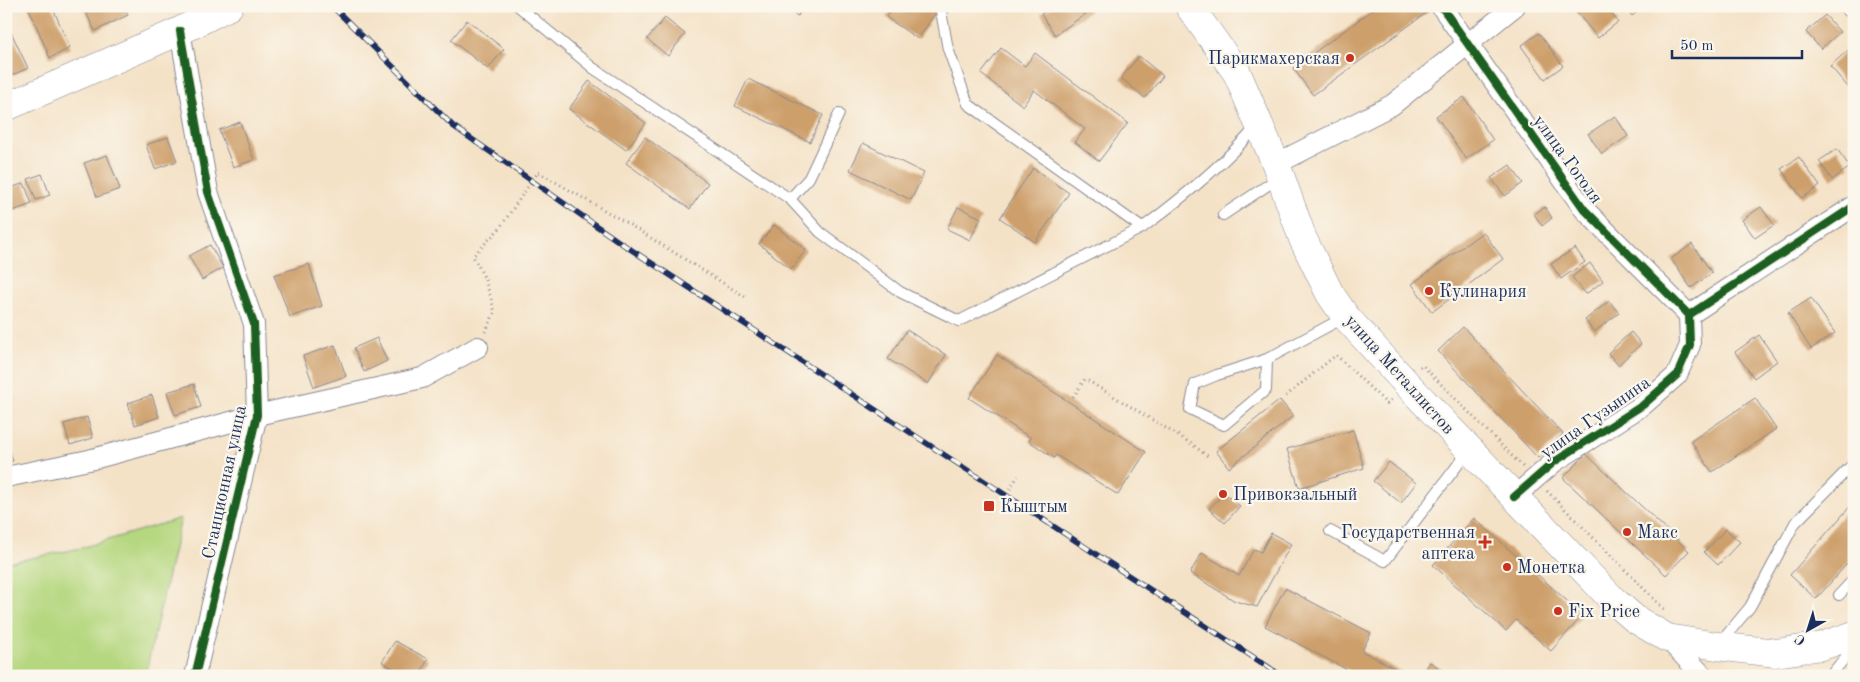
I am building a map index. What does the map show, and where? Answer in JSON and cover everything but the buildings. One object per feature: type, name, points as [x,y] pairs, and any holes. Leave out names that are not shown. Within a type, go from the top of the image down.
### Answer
[{"type":"main road","points":[[6,107],[180,31],[229,6]]},
{"type":"main road","name":"улица Металлистов","points":[[1189,6],[1237,73],[1260,123],[1303,239],[1330,294],[1346,317],[1469,450],[1613,600],[1635,619],[1667,638]]},
{"type":"main road","points":[[1667,638],[1776,654],[1822,646],[1854,635]]},
{"type":"street","name":"улица Гоголя","points":[[1441,6],[1584,209],[1689,315]]},
{"type":"street","points":[[1278,170],[1392,105],[1515,6]]},
{"type":"street","points":[[1850,6],[1854,9]]},
{"type":"street","name":"Станционная улица","points":[[180,31],[208,192],[254,324],[257,415],[195,676]]},
{"type":"street","points":[[1689,315],[1854,206]]},
{"type":"street","name":"улица Гузынина","points":[[1514,497],[1554,462],[1643,405],[1677,375],[1690,345],[1689,315]]},
{"type":"street","name":"Станционная улица","points":[[6,477],[88,460],[257,415],[422,378],[478,346]]},
{"type":"street","name":"улица Металлистов","points":[[1667,638],[1703,676]]},
{"type":"lane","points":[[518,6],[593,68],[790,199],[820,232],[900,292],[959,321],[1142,228],[1189,193],[1231,155],[1260,123]]},
{"type":"lane","points":[[940,6],[948,49],[968,104],[1142,228]]},
{"type":"lane","points":[[790,199],[809,178],[839,114]]},
{"type":"lane","points":[[1223,215],[1278,170]]},
{"type":"lane","points":[[1267,359],[1266,390],[1224,425],[1190,409],[1195,384],[1216,375],[1267,359],[1346,317]]},
{"type":"lane","points":[[1330,531],[1385,561],[1469,450]]},
{"type":"lane","points":[[1717,646],[1750,607],[1795,523],[1854,463]]},
{"type":"lane","points":[[1839,595],[1854,579]]},
{"type":"lane","points":[[1830,676],[1854,647]]},
{"type":"path","points":[[478,346],[496,312],[474,256],[499,229],[538,172],[630,225],[747,298]]},
{"type":"path","points":[[1286,396],[1336,355],[1387,404],[1422,365],[1666,611]]},
{"type":"path","points":[[1074,397],[1085,379],[1189,442],[1210,458]]},
{"type":"path","points":[[1010,489],[1018,476]]},
{"type":"green space","points":[[181,518],[145,676],[6,676],[6,563],[81,548]]},
{"type":"railway","points":[[332,6],[453,126],[621,243],[1282,676]]},
{"type":"cycle path","points":[[1441,6],[1584,209],[1689,315]]},
{"type":"cycle path","points":[[180,31],[208,192],[254,324],[257,415],[195,676]]},
{"type":"cycle path","points":[[1514,497],[1554,462],[1643,405],[1677,375],[1690,345],[1689,315],[1854,206]]},
{"type":"place","name":"Парикмахерская","points":[[1350,58]]},
{"type":"place","name":"Кулинария","points":[[1429,291]]},
{"type":"place","name":"Привокзальный","points":[[1223,494]]},
{"type":"place","name":"Кыштым","points":[[989,506]]},
{"type":"place","name":"Макс","points":[[1627,532]]},
{"type":"place","name":"Государственная аптека","points":[[1485,542]]},
{"type":"place","name":"Монетка","points":[[1507,567]]},
{"type":"place","name":"Fix Price","points":[[1558,611]]}]
